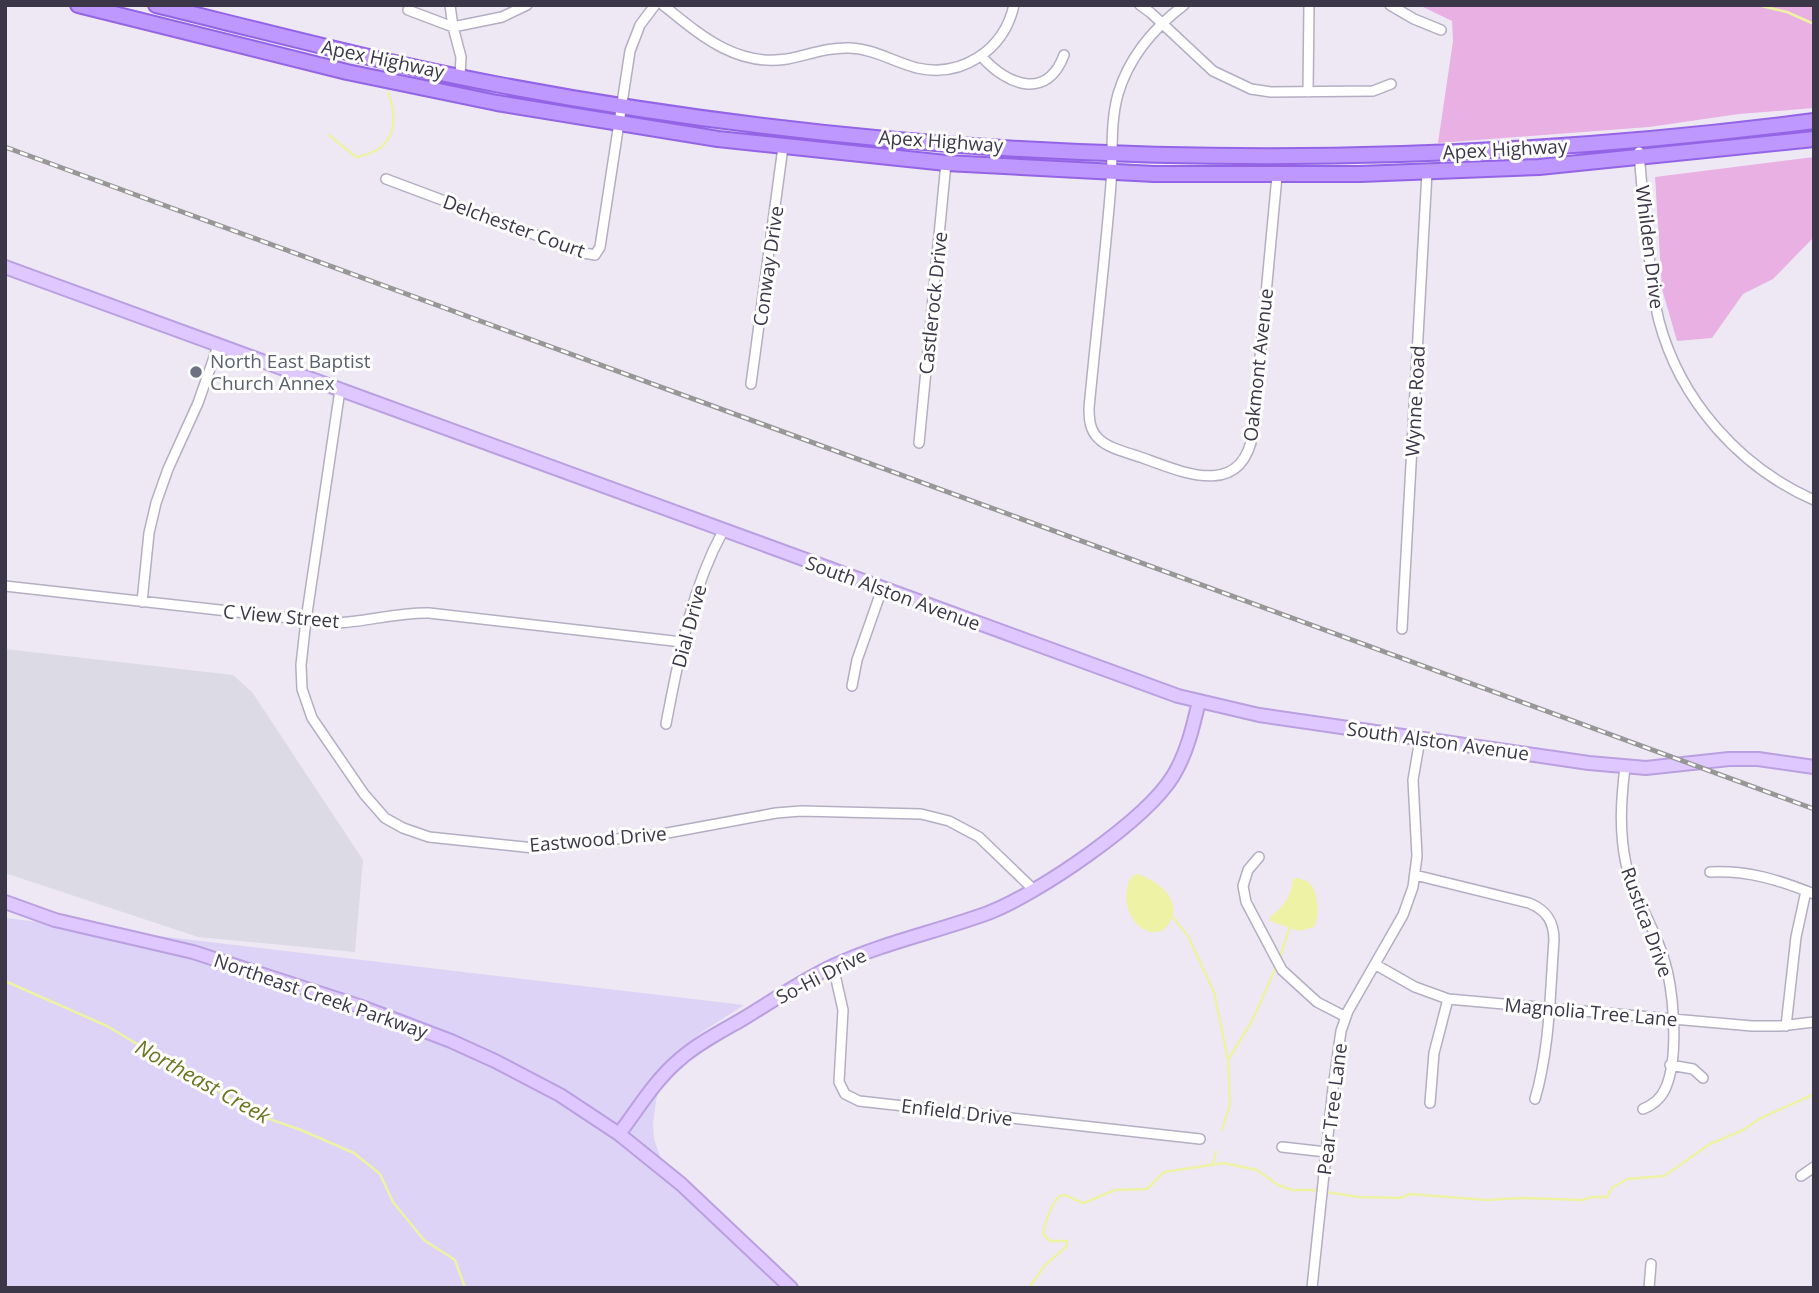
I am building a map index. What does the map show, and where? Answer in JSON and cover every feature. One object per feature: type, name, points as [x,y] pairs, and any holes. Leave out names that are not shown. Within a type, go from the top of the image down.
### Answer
[{"type":"main road","name":"Apex Highway","points":[[78,5],[396,82],[618,123],[783,147],[946,163],[1277,176],[1427,172],[1539,167],[1814,139]]},
{"type":"main road","name":"Apex Highway","points":[[156,5],[351,53],[621,106],[834,134],[1001,148],[1112,154],[1280,157],[1374,155],[1493,151],[1638,140],[1814,121]]},
{"type":"street","points":[[450,5],[461,57],[460,76]]},
{"type":"street","points":[[408,10],[453,27],[502,17],[527,5]]},
{"type":"street","points":[[618,123],[636,33],[655,5]]},
{"type":"street","points":[[663,5],[718,48],[754,59],[787,59],[819,51],[852,48],[917,68],[935,70],[953,68],[982,57],[1000,38],[1014,5]]},
{"type":"street","points":[[1140,5],[1198,59],[1230,81],[1251,89],[1271,92],[1373,91],[1391,84]]},
{"type":"street","name":"Oakmont Avenue","points":[[1184,5],[1161,23],[1130,66],[1118,95],[1089,408],[1091,428],[1101,441],[1182,472],[1205,477],[1218,476],[1244,459],[1251,443],[1277,176]]},
{"type":"street","points":[[1308,92],[1309,5]]},
{"type":"street","points":[[1390,5],[1441,30]]},
{"type":"street","points":[[982,57],[1001,76],[1023,83],[1052,78],[1064,55]]},
{"type":"street","name":"Delchester Court","points":[[386,179],[595,255],[600,247],[618,123]]},
{"type":"street","name":"Whilden Drive","points":[[1638,140],[1656,307],[1663,334],[1681,376],[1702,410],[1731,444],[1766,473],[1814,500]]},
{"type":"street","name":"Conway Drive","points":[[751,384],[783,147]]},
{"type":"street","name":"Castlerock Drive","points":[[919,443],[946,163]]},
{"type":"street","name":"Wynne Road","points":[[1402,629],[1427,172]]},
{"type":"street","name":"South Alston Avenue","points":[[6,271],[218,345],[1126,678],[1199,701],[1259,715],[1625,767],[1646,768],[1728,759],[1758,759],[1814,767]]},
{"type":"street","points":[[142,602],[149,533],[156,503],[168,469],[198,403],[218,345]]},
{"type":"street","name":"Eastwood Drive","points":[[340,390],[306,620],[301,679],[304,700],[312,718],[371,803],[393,823],[416,834],[461,841],[546,848],[662,834],[789,812],[828,810],[921,814],[949,821],[979,836],[1034,890]]},
{"type":"street","name":"Dial Drive","points":[[666,724],[682,642],[699,584],[723,531]]},
{"type":"street","name":"C View Street","points":[[5,586],[306,620],[350,622],[429,613],[682,642]]},
{"type":"street","points":[[852,686],[857,660],[882,589]]},
{"type":"street","name":"So-Hi Drive","points":[[619,1134],[657,1082],[679,1060],[701,1044],[833,966],[885,945],[986,914],[1034,890],[1121,828],[1161,793],[1172,778],[1187,748],[1199,701]]},
{"type":"street","name":"Pear Tree Lane","points":[[1312,1288],[1337,1049],[1346,1017],[1403,915],[1415,875],[1417,845],[1413,780],[1420,739]]},
{"type":"street","name":"Rustica Drive","points":[[1625,767],[1620,811],[1623,847],[1634,891],[1664,958],[1671,989],[1673,1020],[1670,1065],[1665,1090],[1651,1105],[1643,1109]]},
{"type":"street","points":[[1259,857],[1248,870],[1242,886],[1246,902],[1282,970],[1317,1002],[1346,1017]]},
{"type":"street","points":[[1710,872],[1743,872],[1769,877],[1810,893],[1796,937],[1786,1026]]},
{"type":"street","points":[[1415,875],[1529,903],[1545,912],[1554,928],[1542,1074],[1535,1099]]},
{"type":"street","name":"Northeast Creek Parkway","points":[[5,902],[55,920],[193,951],[359,1006],[495,1061],[560,1095],[619,1134]]},
{"type":"street","name":"Magnolia Tree Lane","points":[[1376,965],[1415,988],[1448,999],[1752,1026],[1786,1026],[1814,1022]]},
{"type":"street","name":"Enfield Drive","points":[[833,966],[843,1010],[839,1082],[845,1094],[851,1098],[1200,1139]]},
{"type":"street","points":[[1430,1103],[1434,1053],[1448,999]]},
{"type":"street","points":[[1670,1065],[1693,1069],[1703,1078]]},
{"type":"street","points":[[619,1134],[681,1184],[791,1288]]},
{"type":"street","points":[[1282,1147],[1326,1152]]},
{"type":"street","points":[[1801,1176],[1814,1167]]},
{"type":"street","points":[[1649,1288],[1651,1264]]},
{"type":"shaded area","points":[[1419,5],[1814,5],[1814,108],[1739,114],[1649,127],[1438,143],[1453,41],[1452,21]]},
{"type":"shaded area","points":[[1814,157],[1814,237],[1773,279],[1743,294],[1712,338],[1677,341],[1662,289],[1655,177]]},
{"type":"shaded area","points":[[5,649],[233,675],[252,692],[363,860],[355,952],[198,937],[5,873]]},
{"type":"shaded area","points":[[1137,874],[1159,885],[1172,901],[1172,917],[1166,927],[1158,932],[1148,931],[1140,926],[1132,918],[1127,906],[1131,877]]},
{"type":"shaded area","points":[[1298,878],[1312,887],[1317,898],[1318,911],[1314,927],[1299,931],[1270,921],[1270,917],[1289,896],[1293,879]]},
{"type":"shaded area","points":[[5,918],[744,1005],[699,1034],[672,1061],[656,1100],[654,1139],[665,1171],[672,1181],[779,1288],[5,1288]]},
{"type":"waterway","points":[[1757,5],[1787,12],[1814,24]]},
{"type":"waterway","points":[[329,135],[356,157],[378,149],[386,142],[393,125],[392,104],[388,92]]},
{"type":"waterway","points":[[1172,916],[1188,936],[1214,992],[1228,1060],[1230,1104],[1222,1130]]},
{"type":"waterway","points":[[1280,957],[1290,927]]},
{"type":"waterway","points":[[1228,1060],[1252,1021],[1276,967]]},
{"type":"waterway","name":"Northeast Creek","points":[[5,981],[107,1026],[218,1090],[249,1112],[301,1130],[354,1153],[380,1174],[393,1202],[424,1240],[455,1260],[465,1288]]},
{"type":"waterway","points":[[1029,1288],[1045,1265],[1067,1246],[1067,1241],[1050,1241],[1043,1234],[1056,1200],[1063,1195],[1084,1203],[1115,1190],[1147,1189],[1164,1172],[1224,1163],[1257,1170],[1278,1185],[1292,1190],[1359,1197],[1400,1198],[1410,1194],[1486,1200],[1582,1200],[1607,1197],[1612,1188],[1627,1179],[1664,1176],[1710,1144],[1814,1094]]},
{"type":"waterway","points":[[1212,1165],[1216,1152]]},
{"type":"railway","points":[[5,147],[1814,809]]},
{"type":"place","name":"North East Baptist Church Annex","points":[[196,372]]}]
